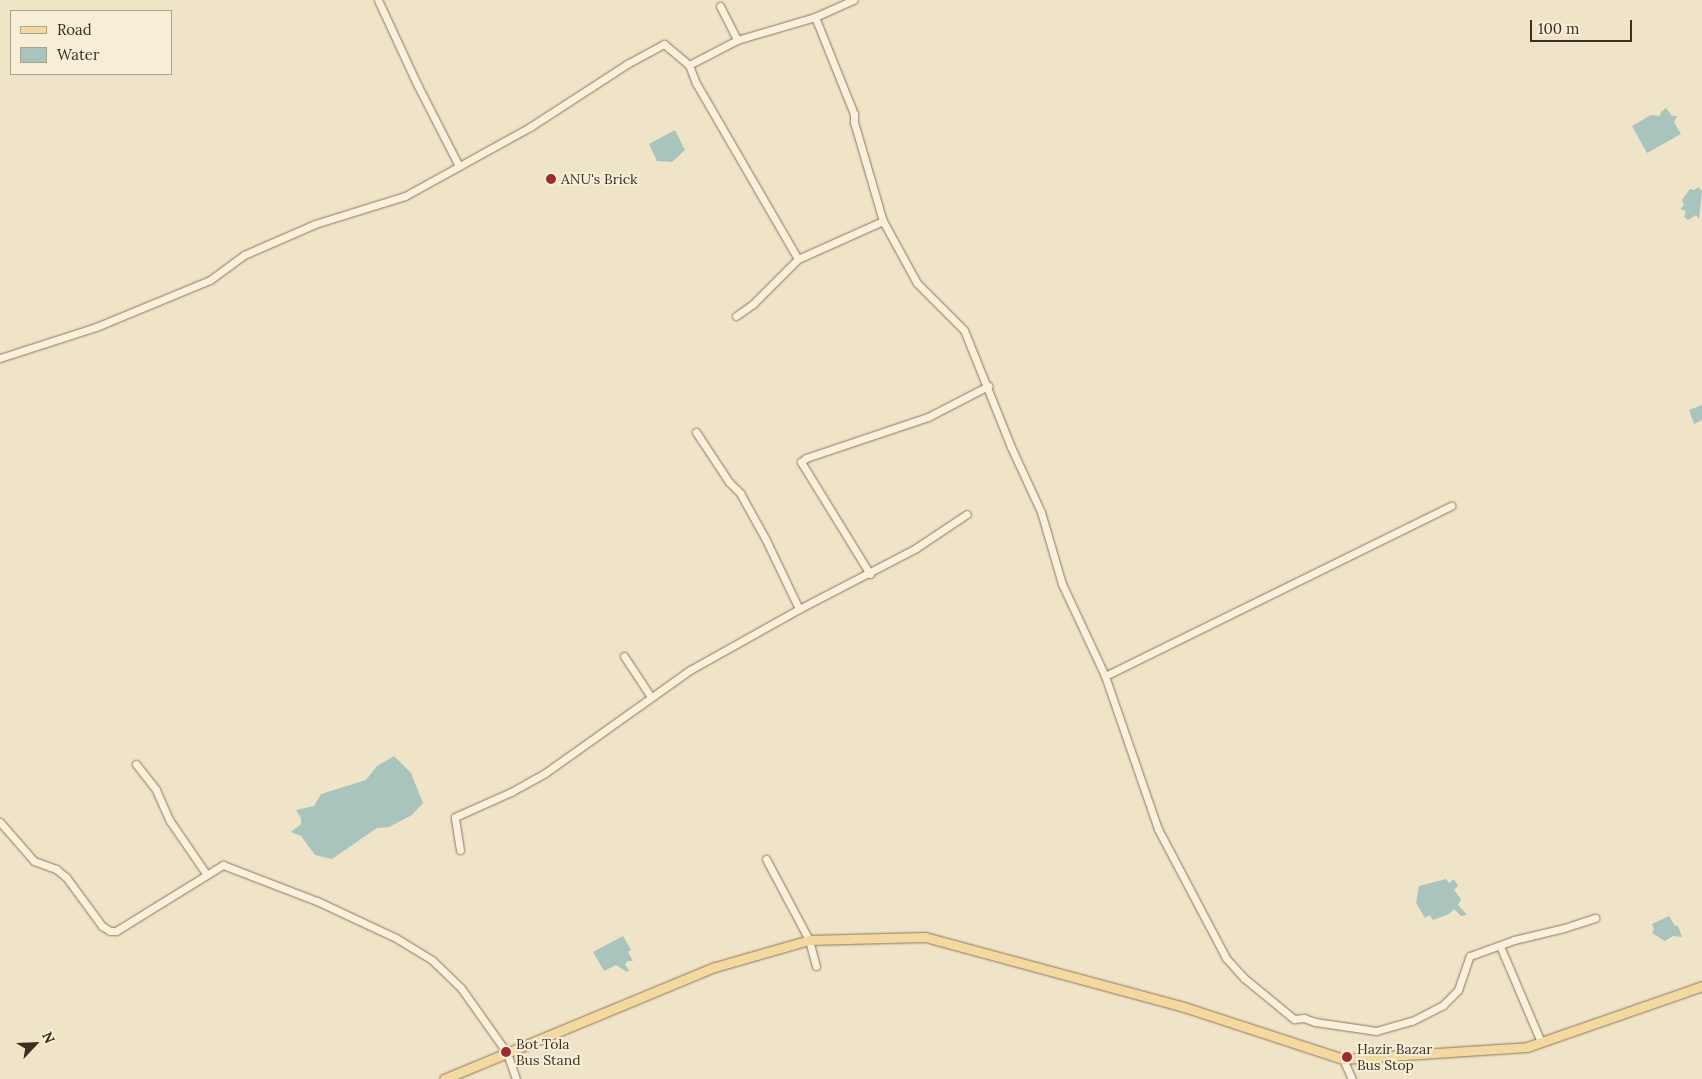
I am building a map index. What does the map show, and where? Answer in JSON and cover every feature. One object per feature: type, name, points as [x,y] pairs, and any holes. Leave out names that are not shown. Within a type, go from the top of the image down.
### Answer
[{"type":"main road","points":[[444,1079],[715,967],[809,940],[925,937],[1184,1007],[1343,1059],[1527,1047],[1702,986]]},
{"type":"street","points":[[378,0],[418,86],[459,166]]},
{"type":"street","points":[[688,65],[737,40],[815,17],[852,0]]},
{"type":"street","points":[[720,6],[737,40]]},
{"type":"street","points":[[815,17],[854,114],[854,122],[883,221],[917,283],[964,330],[1011,447],[1041,512],[1062,584],[1105,676],[1158,829],[1226,958],[1244,978],[1294,1019],[1304,1018],[1315,1022],[1376,1031],[1412,1021],[1442,1005],[1458,990],[1470,956],[1514,940],[1564,928],[1595,918]]},
{"type":"street","points":[[0,358],[96,327],[210,280],[244,255],[315,224],[405,196],[530,127],[627,64],[664,44],[688,65],[696,84],[798,259]]},
{"type":"street","points":[[736,316],[753,304],[798,259],[883,221]]},
{"type":"street","points":[[870,574],[801,462],[806,458],[928,417],[988,386]]},
{"type":"street","points":[[696,432],[740,494],[766,540],[799,609]]},
{"type":"street","points":[[1105,676],[1451,506]]},
{"type":"street","points":[[460,850],[454,817],[511,792],[545,772],[690,670],[799,609],[870,574],[916,548],[967,514]]},
{"type":"street","points":[[624,656],[651,697]]},
{"type":"street","points":[[136,764],[156,790],[170,821],[207,875]]},
{"type":"street","points":[[0,822],[34,861],[56,869],[66,877],[102,926],[110,931],[116,931],[223,865],[317,901],[396,938],[432,960],[461,988],[507,1053],[516,1079]]},
{"type":"street","points":[[766,859],[809,940],[816,966]]},
{"type":"street","points":[[1500,946],[1541,1042]]},
{"type":"street","points":[[1343,1059],[1352,1079]]},
{"type":"water","points":[[1666,108],[1672,116],[1677,116],[1674,122],[1681,134],[1647,153],[1632,126],[1651,115],[1660,116],[1661,112]]},
{"type":"water","points":[[675,130],[685,150],[672,162],[657,161],[649,144]]},
{"type":"water","points":[[1698,187],[1702,191],[1699,219],[1696,215],[1688,220],[1684,217],[1686,211],[1680,209],[1684,205],[1682,200],[1690,189],[1694,190]]},
{"type":"water","points":[[1702,405],[1702,420],[1694,424],[1689,410]]},
{"type":"water","points":[[394,756],[411,773],[423,803],[412,815],[389,827],[377,828],[332,859],[315,855],[301,836],[291,832],[301,824],[301,818],[296,810],[314,806],[321,794],[366,780],[377,766]]},
{"type":"water","points":[[1446,879],[1449,883],[1454,879],[1458,886],[1454,890],[1461,899],[1458,905],[1467,915],[1461,916],[1454,909],[1449,914],[1433,920],[1430,915],[1425,918],[1416,903],[1419,886]]},
{"type":"water","points":[[1669,916],[1675,926],[1678,926],[1682,937],[1673,936],[1665,941],[1652,933],[1654,929],[1652,924]]},
{"type":"water","points":[[623,936],[631,950],[628,952],[633,961],[627,961],[625,965],[629,970],[627,972],[616,965],[604,971],[593,952]]},
{"type":"place","name":"ANU's Brick","points":[[551,179]]},
{"type":"place","name":"Bot Tola Bus Stand","points":[[506,1052]]},
{"type":"place","name":"Hazir Bazar Bus Stop","points":[[1347,1057]]}]
